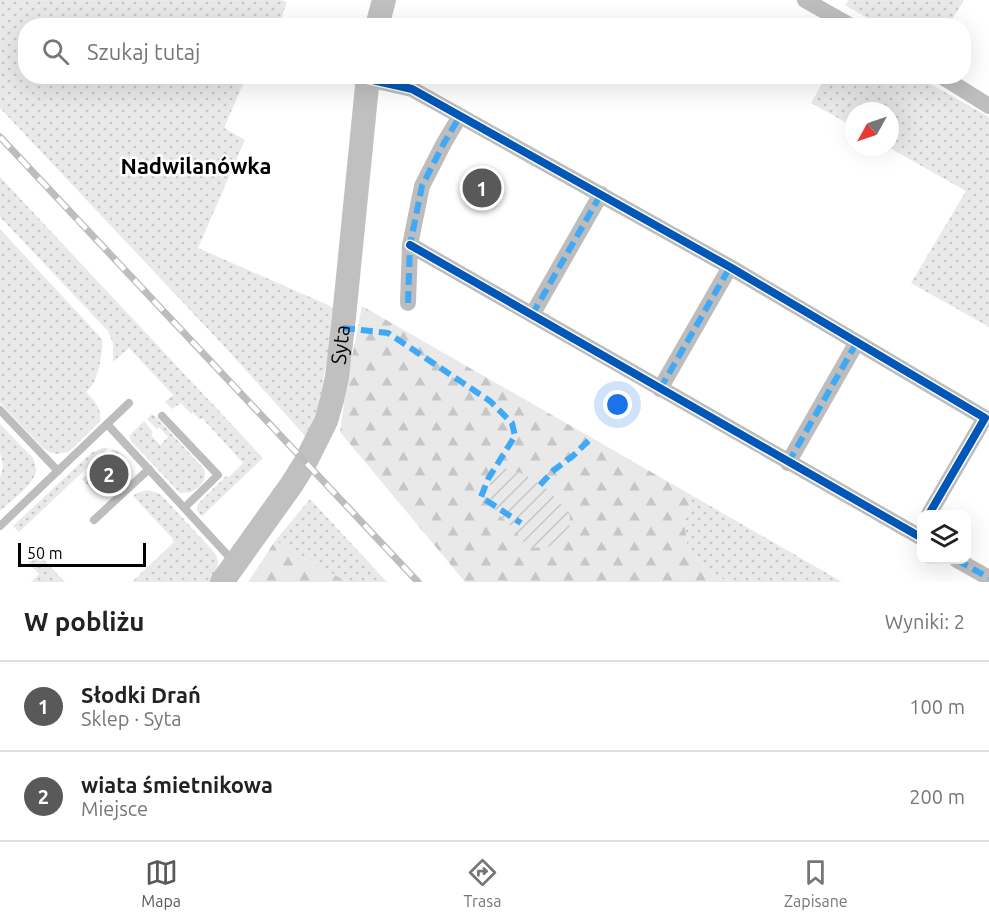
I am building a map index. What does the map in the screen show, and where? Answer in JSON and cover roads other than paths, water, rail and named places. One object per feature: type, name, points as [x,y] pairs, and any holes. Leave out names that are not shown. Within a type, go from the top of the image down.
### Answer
[{"type":"street","points":[[379,18],[384,0]]},
{"type":"street","points":[[805,0],[837,18]]},
{"type":"street","name":"Syta","points":[[229,573],[305,463],[326,421],[332,400],[344,316],[367,84]]},
{"type":"street","points":[[392,84],[412,89],[601,194],[986,418],[931,510]]},
{"type":"street","points":[[954,84],[989,106]]},
{"type":"street","points":[[408,303],[410,245],[422,186],[460,116]]},
{"type":"street","points":[[532,315],[601,194]]},
{"type":"street","points":[[410,245],[788,463],[917,532]]},
{"type":"street","points":[[660,389],[730,267]]},
{"type":"street","points":[[788,463],[857,342]]},
{"type":"street","points":[[964,564],[989,578]]},
{"type":"lane","points":[[0,526],[129,404]]},
{"type":"lane","points":[[0,410],[58,471]]},
{"type":"lane","points":[[162,416],[218,475],[184,508]]},
{"type":"lane","points":[[108,424],[184,508],[229,573]]},
{"type":"lane","points":[[94,520],[149,469]]},
{"type":"railway","points":[[0,137],[418,582]]},
{"type":"place","name":"Słodki Drań","points":[[482,188]]},
{"type":"place","name":"wiata śmietnikowa","points":[[109,474]]},
{"type":"district","name":"Nadwilanówka","points":[[196,166]]}]
